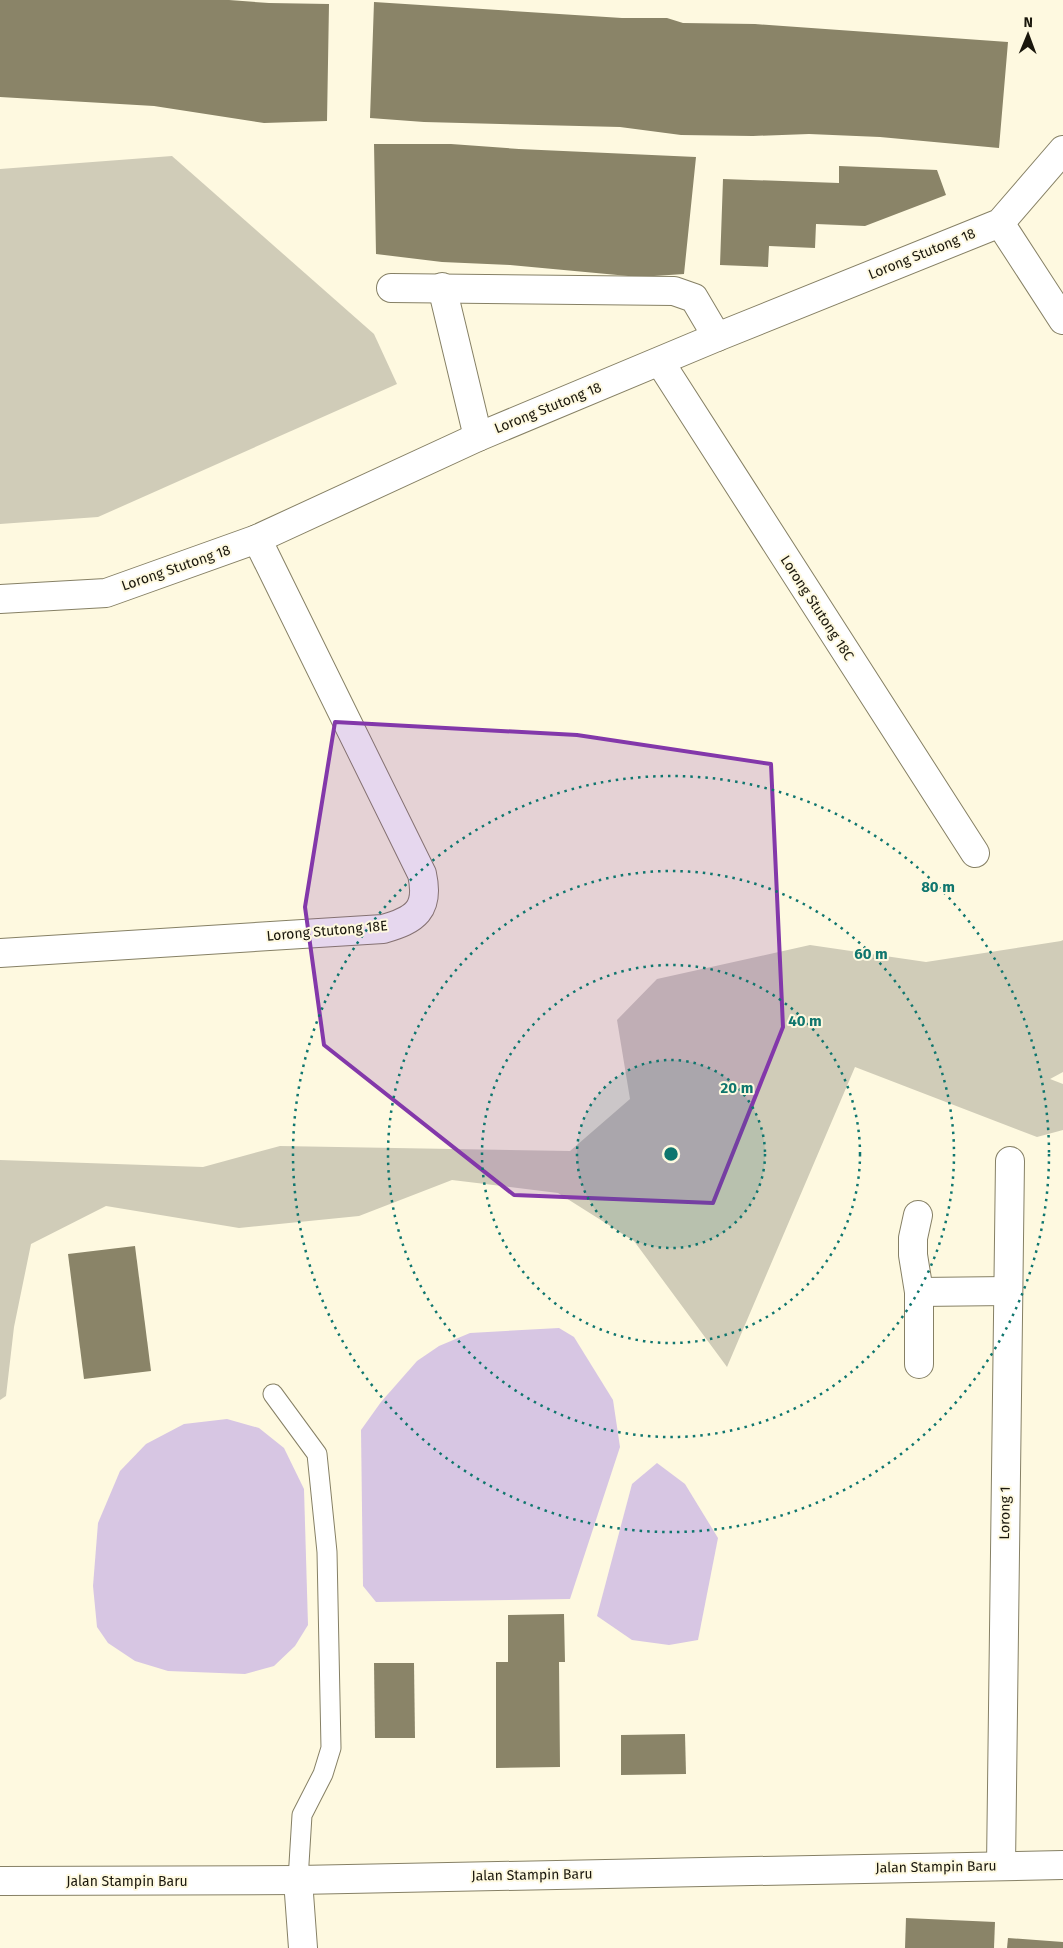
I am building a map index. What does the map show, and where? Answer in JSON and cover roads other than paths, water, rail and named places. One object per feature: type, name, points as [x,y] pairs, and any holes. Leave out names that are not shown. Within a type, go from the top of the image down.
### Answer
[{"type":"street","name":"Lorong Stutong 18","points":[[0,600],[106,592],[257,539],[478,437],[717,337],[1000,223],[1063,150]]},
{"type":"street","points":[[1000,223],[1063,320]]},
{"type":"street","points":[[442,287],[478,437]]},
{"type":"street","points":[[391,288],[442,287],[674,291],[694,298],[717,337]]},
{"type":"street","name":"Lorong Stutong 18C","points":[[660,362],[974,853]]},
{"type":"street","name":"Lorong Stutong 18E","points":[[0,953],[383,929],[404,923],[417,913],[425,896],[422,874],[257,539]]},
{"type":"street","name":"Lorong 1","points":[[1000,1866],[1010,1161]]},
{"type":"street","points":[[918,1215],[913,1238],[913,1255],[918,1292],[919,1364]]},
{"type":"street","points":[[918,1292],[1008,1291]]},
{"type":"street","name":"Jalan Stampin Baru","points":[[0,1881],[298,1880],[1063,1865]]},
{"type":"street","points":[[298,1880],[303,1948]]},
{"type":"lane","points":[[273,1394],[317,1454],[327,1552],[331,1748],[323,1774],[302,1815],[298,1880]]}]
